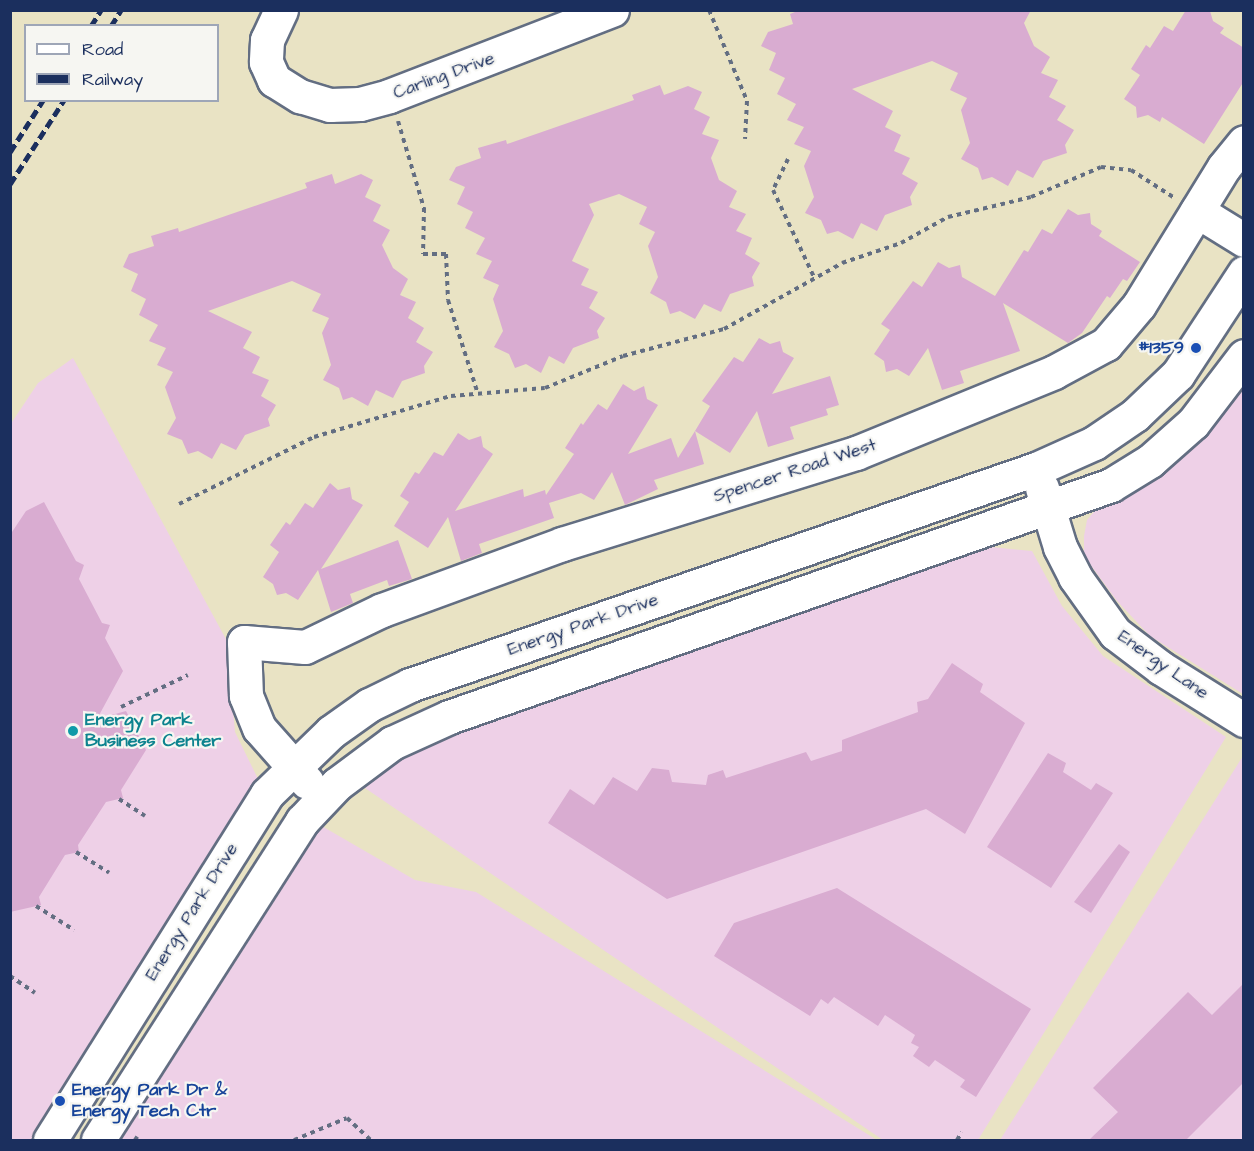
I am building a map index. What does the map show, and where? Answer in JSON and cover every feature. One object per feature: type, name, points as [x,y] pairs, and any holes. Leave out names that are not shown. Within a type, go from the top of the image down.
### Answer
[{"type":"street","name":"Carling Drive","points":[[281,10],[267,40],[266,62],[274,80],[300,96],[325,104],[360,104],[455,72],[612,10]]},
{"type":"street","name":"Spencer Road West","points":[[291,768],[259,728],[246,696],[244,642],[305,647],[382,610],[562,544],[856,453],[1054,372],[1106,344],[1139,305],[1197,211],[1244,142]]},
{"type":"street","points":[[1197,211],[1244,240]]},
{"type":"street","name":"Energy Park Drive","points":[[50,1140],[267,794],[291,768],[369,705],[410,685],[1035,469],[1094,443],[1138,413],[1178,374],[1244,273]]},
{"type":"street","points":[[98,1140],[302,821],[325,797],[392,743],[449,717],[1111,485],[1150,461],[1193,423],[1244,356]]},
{"type":"street","name":"Energy Lane","points":[[1035,469],[1060,547],[1075,577],[1115,633],[1161,668],[1244,720]]},
{"type":"street","points":[[291,768],[325,797]]},
{"type":"path","points":[[709,10],[747,100],[746,139]]},
{"type":"path","points":[[402,134],[424,208],[423,254],[446,254],[448,300],[478,394]]},
{"type":"path","points":[[788,159],[773,190],[814,277]]},
{"type":"path","points":[[179,504],[223,479],[314,437],[451,396],[545,388],[632,353],[724,330],[753,316],[842,262],[901,243],[948,217],[1031,197],[1101,167],[1131,170],[1197,211]]},
{"type":"path","points":[[121,706],[188,675]]},
{"type":"path","points":[[119,799],[145,816]]},
{"type":"path","points":[[76,852],[109,873]]},
{"type":"path","points":[[36,906],[74,930]]},
{"type":"path","points":[[10,976],[35,993]]},
{"type":"path","points":[[294,1140],[347,1118],[371,1140]]},
{"type":"path","points":[[957,1140],[962,1132]]},
{"type":"shaded area","points":[[73,358],[227,641],[235,732],[260,783],[34,1140],[10,1140],[10,425],[38,383]]},
{"type":"shaded area","points":[[1243,381],[1243,694],[1150,636],[1117,601],[1084,556],[1084,536],[1087,520],[1098,507],[1138,487],[1185,452],[1223,413]]},
{"type":"shaded area","points":[[991,547],[1032,551],[1062,606],[1103,656],[1226,737],[978,1140],[883,1140],[359,784],[426,740]]},
{"type":"shaded area","points":[[1243,756],[1243,1140],[1000,1140]]},
{"type":"shaded area","points":[[320,825],[415,880],[476,892],[877,1140],[118,1140],[301,843]]},
{"type":"building","points":[[800,10],[1031,10],[1024,23],[1034,46],[1050,57],[1041,73],[1058,80],[1049,97],[1066,106],[1057,120],[1074,130],[1065,145],[1067,153],[1043,161],[1033,178],[1017,170],[1008,186],[992,177],[982,180],[978,168],[961,159],[970,143],[961,110],[967,98],[950,90],[958,73],[932,61],[852,89],[893,111],[885,127],[901,135],[894,151],[910,158],[902,174],[918,183],[910,197],[912,205],[885,215],[877,231],[861,223],[853,239],[838,231],[827,234],[821,220],[805,213],[814,197],[804,166],[811,151],[794,144],[804,127],[787,120],[796,104],[777,94],[785,78],[769,70],[776,53],[761,46],[768,32],[793,24],[790,14]]},
{"type":"building","points":[[1186,10],[1210,11],[1213,21],[1224,28],[1220,33],[1244,48],[1244,81],[1204,144],[1162,117],[1160,122],[1148,115],[1137,118],[1136,107],[1124,99],[1140,75],[1131,69],[1146,45],[1150,48],[1164,26],[1173,31]]},
{"type":"building","points":[[660,85],[664,95],[688,86],[702,92],[694,109],[710,117],[702,134],[719,140],[711,158],[719,180],[737,191],[729,207],[746,214],[736,231],[752,238],[745,254],[760,263],[752,277],[754,286],[730,294],[721,312],[704,304],[695,319],[680,311],[670,314],[666,302],[650,293],[658,277],[648,246],[655,232],[639,224],[647,207],[619,194],[589,204],[594,215],[572,261],[589,269],[581,285],[598,292],[589,308],[605,318],[597,331],[599,338],[573,348],[564,364],[549,356],[541,373],[526,364],[515,368],[509,354],[494,347],[503,331],[493,299],[499,285],[483,278],[492,261],[476,254],[485,238],[465,228],[473,212],[457,204],[465,187],[449,180],[456,167],[481,158],[478,148],[506,140],[507,144],[634,100],[632,95]]},
{"type":"building","points":[[332,174],[335,184],[361,174],[373,180],[365,197],[381,205],[373,221],[390,230],[382,245],[393,268],[408,279],[400,295],[416,302],[408,318],[424,328],[416,342],[433,352],[424,366],[425,373],[402,381],[393,398],[376,390],[368,406],[352,397],[343,400],[339,388],[323,380],[331,365],[322,333],[329,318],[312,311],[321,294],[292,281],[208,311],[252,332],[243,348],[260,357],[252,373],[269,380],[261,396],[276,405],[268,419],[270,426],[245,435],[236,450],[221,443],[212,459],[198,451],[188,454],[182,440],[167,434],[176,418],[165,387],[173,372],[157,365],[166,348],[149,341],[158,325],[139,315],[146,299],[131,291],[138,274],[123,267],[129,254],[154,246],[151,236],[178,228],[179,232],[307,188],[305,183]]},
{"type":"building","points":[[1068,209],[1078,215],[1090,213],[1091,224],[1102,231],[1099,236],[1140,262],[1127,281],[1123,279],[1110,298],[1107,296],[1082,333],[1068,343],[1003,303],[1020,351],[960,371],[964,383],[942,390],[928,348],[909,376],[897,369],[886,372],[884,361],[874,354],[890,330],[881,324],[913,281],[922,287],[938,262],[949,268],[960,265],[962,277],[995,296],[1024,250],[1028,252],[1042,229],[1052,234]]},
{"type":"building","points":[[759,338],[770,344],[780,341],[783,352],[794,358],[772,394],[830,376],[839,405],[826,409],[828,415],[790,427],[794,439],[768,447],[757,411],[730,453],[695,431],[710,406],[702,401],[734,357],[743,362]]},
{"type":"building","points":[[623,384],[634,391],[644,386],[647,399],[658,405],[628,454],[671,438],[678,458],[695,431],[704,464],[654,480],[658,489],[625,505],[612,472],[594,500],[581,493],[549,503],[554,518],[479,544],[482,553],[461,561],[448,517],[428,548],[394,526],[409,502],[400,496],[415,472],[419,474],[434,452],[443,456],[458,433],[469,440],[481,436],[483,447],[493,454],[455,511],[523,489],[524,497],[545,490],[546,495],[574,454],[565,448],[581,423],[583,425],[598,404],[607,410]]},
{"type":"building","points":[[330,483],[338,490],[350,487],[352,499],[363,505],[321,569],[398,540],[412,579],[389,586],[387,580],[350,594],[353,603],[331,612],[318,570],[298,600],[286,593],[277,595],[273,584],[263,577],[279,552],[270,545],[286,522],[290,525],[305,503],[313,508]]},
{"type":"building","name":"Energy Park Business Center","points":[[44,502],[76,561],[84,565],[79,579],[102,623],[110,625],[105,638],[123,671],[97,719],[126,711],[146,750],[121,790],[123,798],[106,802],[78,845],[79,852],[65,855],[39,897],[41,905],[10,912],[10,535],[26,511]]},
{"type":"building","points":[[952,663],[983,684],[980,692],[1025,723],[965,834],[926,809],[667,899],[548,823],[570,789],[594,805],[613,777],[637,791],[652,768],[669,770],[672,782],[706,785],[708,775],[723,770],[726,778],[806,752],[811,761],[842,751],[842,740],[918,712],[917,702],[928,699]]},
{"type":"building","points":[[1048,753],[1066,763],[1063,772],[1091,790],[1096,783],[1113,793],[1051,888],[987,847]]},
{"type":"building","points":[[1119,844],[1130,852],[1091,913],[1074,902]]},
{"type":"building","points":[[837,888],[1031,1009],[976,1097],[960,1087],[965,1080],[935,1060],[929,1067],[913,1056],[919,1047],[911,1043],[915,1035],[885,1015],[878,1026],[834,997],[828,1004],[821,999],[810,1016],[714,956],[734,923]]},
{"type":"building","points":[[1244,983],[1244,1082],[1186,1140],[1089,1140],[1118,1112],[1093,1088],[1188,992],[1212,1015]]},
{"type":"railway","points":[[92,24],[101,10]]},
{"type":"railway","points":[[112,24],[121,10]]},
{"type":"railway","points":[[10,152],[42,102]]},
{"type":"railway","points":[[10,184],[63,102]]},
{"type":"place","name":"#1359","points":[[1196,348]]},
{"type":"place","name":"Energy Park Business Center","points":[[73,731]]},
{"type":"place","name":"Energy Park Dr & Energy Tech Ctr","points":[[60,1101]]}]
